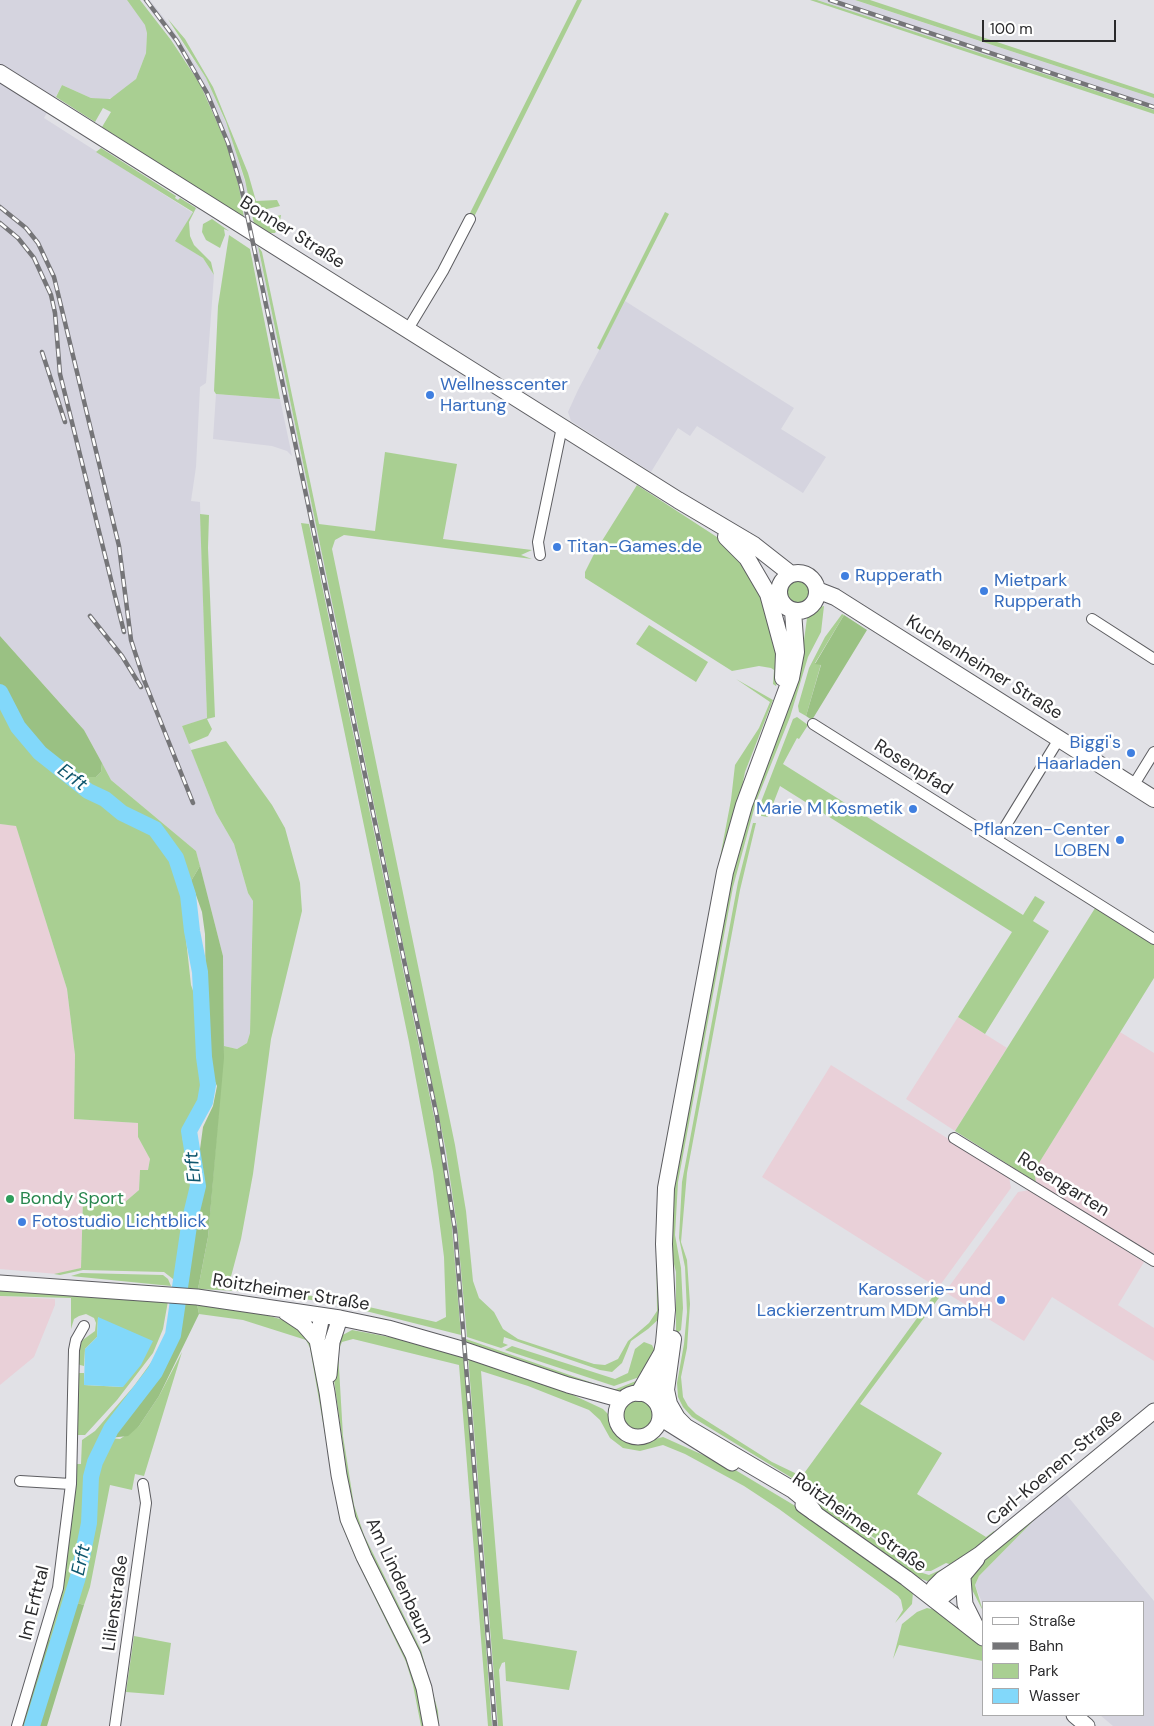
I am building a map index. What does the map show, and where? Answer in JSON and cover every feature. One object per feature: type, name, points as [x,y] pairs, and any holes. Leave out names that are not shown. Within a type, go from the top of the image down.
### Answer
[{"type":"main road","name":"Bonner Straße","points":[[0,73],[562,426]]},
{"type":"main road","points":[[562,426],[762,550],[786,578]]},
{"type":"main road","points":[[695,509],[703,521],[738,548],[754,568],[773,609],[784,652],[782,683],[748,770],[749,789]]},
{"type":"main road","points":[[655,1400],[663,1360],[662,1353],[667,1310],[665,1206],[670,1168],[725,872],[732,842],[749,789],[786,698],[813,580],[808,575],[800,572],[786,578],[778,590],[780,600],[785,607],[807,603]]},
{"type":"main road","name":"Kuchenheimer Straße","points":[[807,603],[835,597],[1154,798]]},
{"type":"main road","points":[[665,1251],[672,1264],[674,1296],[673,1332],[666,1390],[673,1412],[686,1427],[793,1490],[804,1499],[814,1512]]},
{"type":"main road","points":[[639,1393],[662,1353]]},
{"type":"street","points":[[408,329],[443,271],[470,219]]},
{"type":"street","points":[[540,555],[538,542],[562,426]]},
{"type":"street","points":[[1092,619],[1154,659]]},
{"type":"street","name":"Rosenpfad","points":[[813,724],[1154,939]]},
{"type":"street","points":[[997,840],[1059,739]]},
{"type":"street","points":[[1133,786],[1154,752]]},
{"type":"street","name":"Rosengarten","points":[[954,1138],[1154,1261]]},
{"type":"street","name":"Roitzheimer Straße","points":[[0,1283],[197,1297],[340,1318],[388,1328],[465,1350],[568,1385],[619,1406]]},
{"type":"street","points":[[279,1309],[303,1324],[317,1340]]},
{"type":"street","name":"Am Lindenbaum","points":[[322,1316],[317,1340],[327,1392],[338,1475],[348,1519],[364,1557],[413,1655],[424,1688],[431,1726]]},
{"type":"street","name":"Am Lindenbaum","points":[[327,1392],[332,1342],[340,1318]]},
{"type":"street","name":"Im Erfttal","points":[[17,1726],[58,1588],[71,1484],[74,1350],[76,1340],[84,1326]]},
{"type":"street","points":[[639,1393],[655,1400],[659,1409],[657,1425],[640,1437],[628,1435],[618,1425],[619,1406],[628,1395],[639,1393]]},
{"type":"street","name":"Carl-Koenen-Straße","points":[[980,1554],[963,1578],[943,1596],[932,1597],[934,1586],[942,1579],[980,1554],[1154,1411]]},
{"type":"street","name":"Roitzheimer Straße","points":[[657,1425],[706,1449],[814,1512],[932,1597],[982,1637]]},
{"type":"street","points":[[20,1481],[71,1484]]},
{"type":"street","name":"Lilienstraße","points":[[115,1726],[146,1503],[143,1484]]},
{"type":"street","points":[[963,1578],[965,1604],[982,1636]]},
{"type":"street","points":[[1075,1716],[1087,1726]]},
{"type":"shaded area","points":[[0,0],[127,0],[146,25],[147,33],[146,53],[136,79],[117,96],[105,100],[91,98],[62,85],[44,118],[193,213],[176,241],[203,258],[214,275],[206,383],[200,387],[196,467],[191,501],[200,502],[207,719],[182,726],[216,813],[234,844],[248,893],[253,901],[250,1033],[247,1043],[237,1049],[224,1046],[223,956],[196,851],[111,780],[84,730],[0,636]]},
{"type":"shaded area","points":[[143,0],[150,0],[164,18],[183,44],[208,87],[191,56],[206,78],[229,130],[251,202],[252,207],[249,208],[252,223],[245,218],[231,159],[210,104],[183,54]]},
{"type":"shaded area","points":[[817,0],[855,0],[1154,98],[1154,110]]},
{"type":"shaded area","points":[[251,242],[258,246],[446,1151],[457,1226],[467,1337],[461,1335],[450,1204],[443,1159]]},
{"type":"shaded area","points":[[625,301],[794,408],[781,429],[826,457],[803,493],[697,426],[690,436],[678,428],[651,472],[571,421],[568,412]]},
{"type":"shaded area","points":[[216,394],[280,399],[292,456],[287,451],[272,446],[213,439]]},
{"type":"shaded area","points":[[0,824],[16,825],[67,989],[75,1055],[74,1119],[139,1123],[138,1137],[150,1159],[148,1170],[140,1170],[139,1190],[125,1202],[83,1199],[81,1268],[57,1274],[0,1269]]},
{"type":"shaded area","points":[[958,1017],[1007,1048],[955,1131],[906,1099]]},
{"type":"shaded area","points":[[1120,1032],[1154,1053],[1154,1255],[1036,1182],[1034,1171]]},
{"type":"shaded area","points":[[831,1065],[1009,1177],[1011,1188],[938,1288],[762,1177]]},
{"type":"shaded area","points":[[1030,1190],[1144,1262],[1118,1305],[1154,1328],[1154,1361],[1052,1297],[1024,1341],[945,1292],[1018,1192]]},
{"type":"shaded area","points":[[0,1296],[55,1299],[55,1305],[34,1357],[0,1385]]},
{"type":"shaded area","points":[[464,1355],[468,1356],[498,1726],[492,1726]]},
{"type":"shaded area","points":[[1065,1493],[1154,1601],[1154,1726],[1113,1726],[1101,1716],[1144,1716],[1144,1601],[982,1602],[975,1585],[979,1576],[1041,1513]]},
{"type":"green space","points":[[127,0],[140,0],[171,40],[200,84],[227,145],[239,187],[244,218],[102,127],[111,112],[103,108],[95,122],[56,97],[62,85],[91,98],[110,99],[136,79],[146,53],[147,33],[145,25]]},
{"type":"green space","points":[[577,0],[582,0],[472,221],[467,219]]},
{"type":"green space","points":[[810,0],[817,0],[1118,98],[1154,110],[1154,114]]},
{"type":"green space","points":[[855,0],[870,0],[1154,94],[1154,98]]},
{"type":"green space","points":[[168,19],[185,39],[213,87],[248,173],[256,201],[277,200],[280,206],[258,211],[260,220],[281,215],[279,227],[275,233],[270,233],[254,224],[245,180],[226,122],[206,78]]},
{"type":"green space","points":[[101,148],[176,196],[175,198],[178,200],[180,198],[196,208],[189,222],[190,236],[194,245],[211,262],[214,275],[203,258],[175,241],[193,212],[96,152]]},
{"type":"green space","points":[[665,212],[669,214],[600,350],[597,348]]},
{"type":"green space","points":[[212,219],[229,231],[224,229],[225,235],[220,248],[206,240],[202,232],[203,224]]},
{"type":"green space","points":[[229,235],[250,249],[280,399],[216,394],[214,391],[218,306]]},
{"type":"green space","points":[[258,246],[262,252],[319,524],[375,531],[385,452],[457,464],[443,539],[532,550],[521,555],[532,559],[344,535],[335,540],[332,549],[455,1145],[466,1211],[473,1281],[479,1298],[494,1312],[503,1329],[518,1339],[594,1364],[605,1365],[618,1359],[628,1341],[649,1323],[657,1311],[656,1224],[661,1168],[731,800],[735,765],[759,728],[770,702],[736,679],[773,700],[745,772],[666,1158],[662,1316],[631,1341],[622,1363],[612,1372],[600,1370],[504,1337],[503,1343],[508,1345],[501,1348],[467,1337],[457,1226],[446,1151]]},
{"type":"green space","points":[[637,485],[723,541],[750,571],[777,639],[779,673],[776,686],[773,684],[774,670],[771,668],[759,666],[732,671],[585,578],[585,572],[595,552]]},
{"type":"green space","points":[[200,514],[209,515],[208,548],[215,717],[207,719],[212,729],[208,736],[189,744],[182,726],[207,718]]},
{"type":"green space","points":[[301,523],[309,524],[443,1159],[450,1204],[461,1335],[338,1304],[257,1292],[198,1289],[208,1237],[224,1046],[237,1049],[247,1043],[250,1033],[253,901],[248,893],[234,844],[216,813],[191,750],[226,741],[272,805],[285,828],[300,883],[302,911],[271,1039],[253,1174],[241,1239],[229,1284],[333,1299],[436,1322],[446,1317],[444,1257],[433,1172],[409,1042]]},
{"type":"green space","points":[[798,577],[809,581],[813,592],[809,603],[798,607],[787,603],[783,592],[787,581]]},
{"type":"green space","points":[[824,606],[821,632],[808,657],[790,717],[756,802],[733,887],[678,1182],[675,1235],[681,1268],[683,1308],[681,1330],[676,1334],[676,1272],[670,1248],[672,1186],[738,841],[803,648],[807,618],[813,609]]},
{"type":"green space","points":[[842,614],[844,615],[815,663],[821,664],[806,716],[799,712],[798,706],[809,668],[825,637]]},
{"type":"green space","points":[[844,615],[867,630],[812,720],[806,716],[821,665],[815,664]]},
{"type":"green space","points":[[649,625],[708,662],[696,682],[636,644]]},
{"type":"green space","points":[[0,636],[84,730],[102,763],[101,772],[96,777],[74,777],[42,751],[24,731],[0,686]]},
{"type":"green space","points":[[0,700],[5,713],[21,737],[64,778],[134,823],[155,833],[176,867],[186,899],[185,930],[191,985],[196,999],[198,1050],[204,1095],[182,1134],[183,1141],[190,1154],[194,1189],[184,1215],[178,1287],[173,1286],[173,1279],[164,1272],[83,1270],[60,1275],[54,1274],[81,1268],[83,1199],[125,1202],[139,1190],[140,1170],[148,1170],[150,1159],[138,1137],[138,1123],[74,1119],[75,1055],[67,989],[16,826],[0,824]]},
{"type":"green space","points":[[797,717],[808,725],[799,739],[797,738],[783,764],[1023,915],[1035,896],[1045,902],[1033,921],[1049,931],[985,1034],[958,1017],[1012,932],[780,786],[768,817],[756,815],[793,719]]},
{"type":"green space","points":[[102,763],[111,780],[196,851],[200,866],[191,881],[177,852],[158,827],[143,818],[133,815],[106,794],[92,789],[74,777],[96,777],[101,772]]},
{"type":"green space","points":[[753,823],[756,823],[740,890],[687,1173],[681,1242],[687,1260],[690,1304],[687,1348],[681,1377],[683,1397],[696,1414],[772,1462],[799,1475],[805,1472],[939,1288],[944,1291],[860,1404],[942,1453],[917,1494],[986,1537],[994,1531],[997,1535],[952,1565],[946,1563],[931,1571],[916,1567],[820,1500],[810,1489],[692,1417],[683,1407],[678,1397],[677,1383],[687,1312],[685,1267],[679,1238],[682,1182],[738,882]]},
{"type":"green space","points":[[200,866],[223,956],[224,1058],[208,1237],[198,1289],[185,1288],[194,1238],[194,1214],[201,1191],[198,1164],[203,1127],[213,1106],[217,1086],[207,1065],[205,934],[202,912],[191,881]]},
{"type":"green space","points":[[1097,905],[1154,943],[1154,978],[1034,1171],[1036,1182],[955,1131]]},
{"type":"green space","points":[[81,1273],[163,1275],[168,1279],[171,1286],[71,1276]]},
{"type":"green space","points":[[0,1288],[168,1301],[163,1329],[153,1353],[117,1400],[85,1435],[75,1435],[78,1373],[84,1373],[84,1385],[123,1387],[98,1317],[97,1337],[85,1349],[84,1366],[80,1365],[77,1363],[80,1342],[95,1331],[96,1323],[94,1318],[86,1314],[79,1316],[74,1319],[71,1329],[71,1298],[0,1296]]},
{"type":"green space","points":[[172,1301],[177,1302],[164,1351],[150,1373],[108,1426],[90,1462],[86,1517],[73,1580],[54,1641],[46,1639],[74,1464],[81,1464],[82,1440],[95,1431],[134,1386],[155,1357],[166,1334]]},
{"type":"green space","points":[[183,1302],[197,1304],[199,1314],[159,1396],[139,1426],[128,1436],[109,1438],[168,1356],[177,1332]]},
{"type":"green space","points":[[197,1304],[259,1313],[287,1321],[311,1340],[334,1474],[409,1656],[426,1726],[421,1726],[413,1685],[406,1662],[355,1557],[340,1521],[310,1348],[306,1340],[243,1320],[199,1314]]},
{"type":"green space","points":[[352,1330],[400,1339],[464,1355],[492,1726],[488,1726],[459,1365],[353,1339],[342,1342],[338,1351],[343,1436],[354,1505],[364,1535],[421,1650],[438,1711],[439,1726],[435,1726],[353,1517],[334,1380],[339,1337]]},
{"type":"green space","points":[[466,1339],[610,1389],[616,1389],[641,1379],[637,1386],[617,1393],[466,1344]]},
{"type":"green space","points":[[644,1342],[652,1345],[656,1353],[645,1375],[614,1386],[505,1350],[512,1346],[615,1379],[628,1373],[635,1349]]},
{"type":"green space","points":[[182,1352],[144,1476],[135,1474],[132,1490],[110,1485],[90,1587],[84,1605],[77,1603],[95,1514],[96,1489],[105,1447],[109,1438],[120,1439],[139,1426],[159,1396]]},
{"type":"green space","points":[[468,1356],[560,1389],[603,1409],[608,1414],[617,1433],[628,1441],[639,1443],[663,1437],[732,1468],[797,1507],[913,1592],[912,1604],[895,1623],[903,1610],[898,1596],[779,1509],[744,1486],[685,1454],[663,1445],[640,1451],[623,1448],[610,1438],[600,1420],[589,1410],[528,1386],[481,1371],[503,1639],[577,1651],[569,1690],[506,1681],[505,1662],[502,1663],[499,1670],[503,1726],[498,1726]]},
{"type":"green space","points":[[638,1398],[650,1403],[655,1415],[650,1427],[638,1432],[626,1427],[621,1415],[626,1403]]},
{"type":"green space","points":[[676,1402],[690,1420],[807,1491],[820,1503],[852,1523],[916,1571],[929,1575],[947,1567],[933,1580],[927,1581],[919,1578],[842,1523],[684,1421]]},
{"type":"green space","points":[[1041,1513],[979,1576],[975,1585],[982,1609],[968,1582],[977,1568]]},
{"type":"green space","points":[[77,1603],[84,1605],[47,1726],[36,1726]]},
{"type":"green space","points":[[927,1608],[936,1610],[982,1646],[982,1661],[899,1645],[893,1659],[902,1624],[917,1612]]},
{"type":"green space","points":[[134,1636],[171,1643],[164,1695],[126,1692]]},
{"type":"green space","points":[[46,1639],[54,1641],[29,1726],[20,1726]]},
{"type":"water","points":[[98,1317],[153,1341],[141,1365],[123,1387],[84,1385],[85,1349],[97,1337]]},
{"type":"waterway","name":"Erft","points":[[0,692],[18,727],[40,753],[88,791],[105,799],[122,813],[155,829],[176,858],[188,895],[192,931],[200,972],[204,1057],[208,1085],[205,1102],[189,1131],[198,1186],[190,1219],[173,1335],[155,1372],[111,1429],[95,1462],[91,1477],[89,1523],[78,1577],[32,1726]]},
{"type":"railway","points":[[146,0],[177,41],[207,93],[228,143],[241,186],[437,1117],[455,1230],[495,1726]]},
{"type":"railway","points":[[830,0],[1154,107]]},
{"type":"railway","points":[[0,207],[26,228],[38,243],[54,277],[119,546],[131,640],[144,680],[193,803]]},
{"type":"railway","points":[[0,223],[18,238],[34,258],[51,295],[55,313],[60,374],[124,632]]},
{"type":"railway","points":[[42,352],[65,422]]},
{"type":"railway","points":[[90,616],[122,656],[141,687]]},
{"type":"place","name":"Wellnesscenter Hartung","points":[[430,395]]},
{"type":"place","name":"Titan-Games.de","points":[[557,547]]},
{"type":"place","name":"Rupperath","points":[[845,576]]},
{"type":"place","name":"Mietpark Rupperath","points":[[984,591]]},
{"type":"place","name":"Biggi's Haarladen","points":[[1131,753]]},
{"type":"place","name":"Marie M Kosmetik","points":[[913,809]]},
{"type":"place","name":"Pflanzen-Center LOBEN","points":[[1120,840]]},
{"type":"place","name":"Bondy Sport","points":[[10,1199]]},
{"type":"place","name":"Fotostudio Lichtblick","points":[[22,1222]]},
{"type":"place","name":"Karosserie- und Lackierzentrum MDM GmbH","points":[[1001,1300]]}]
